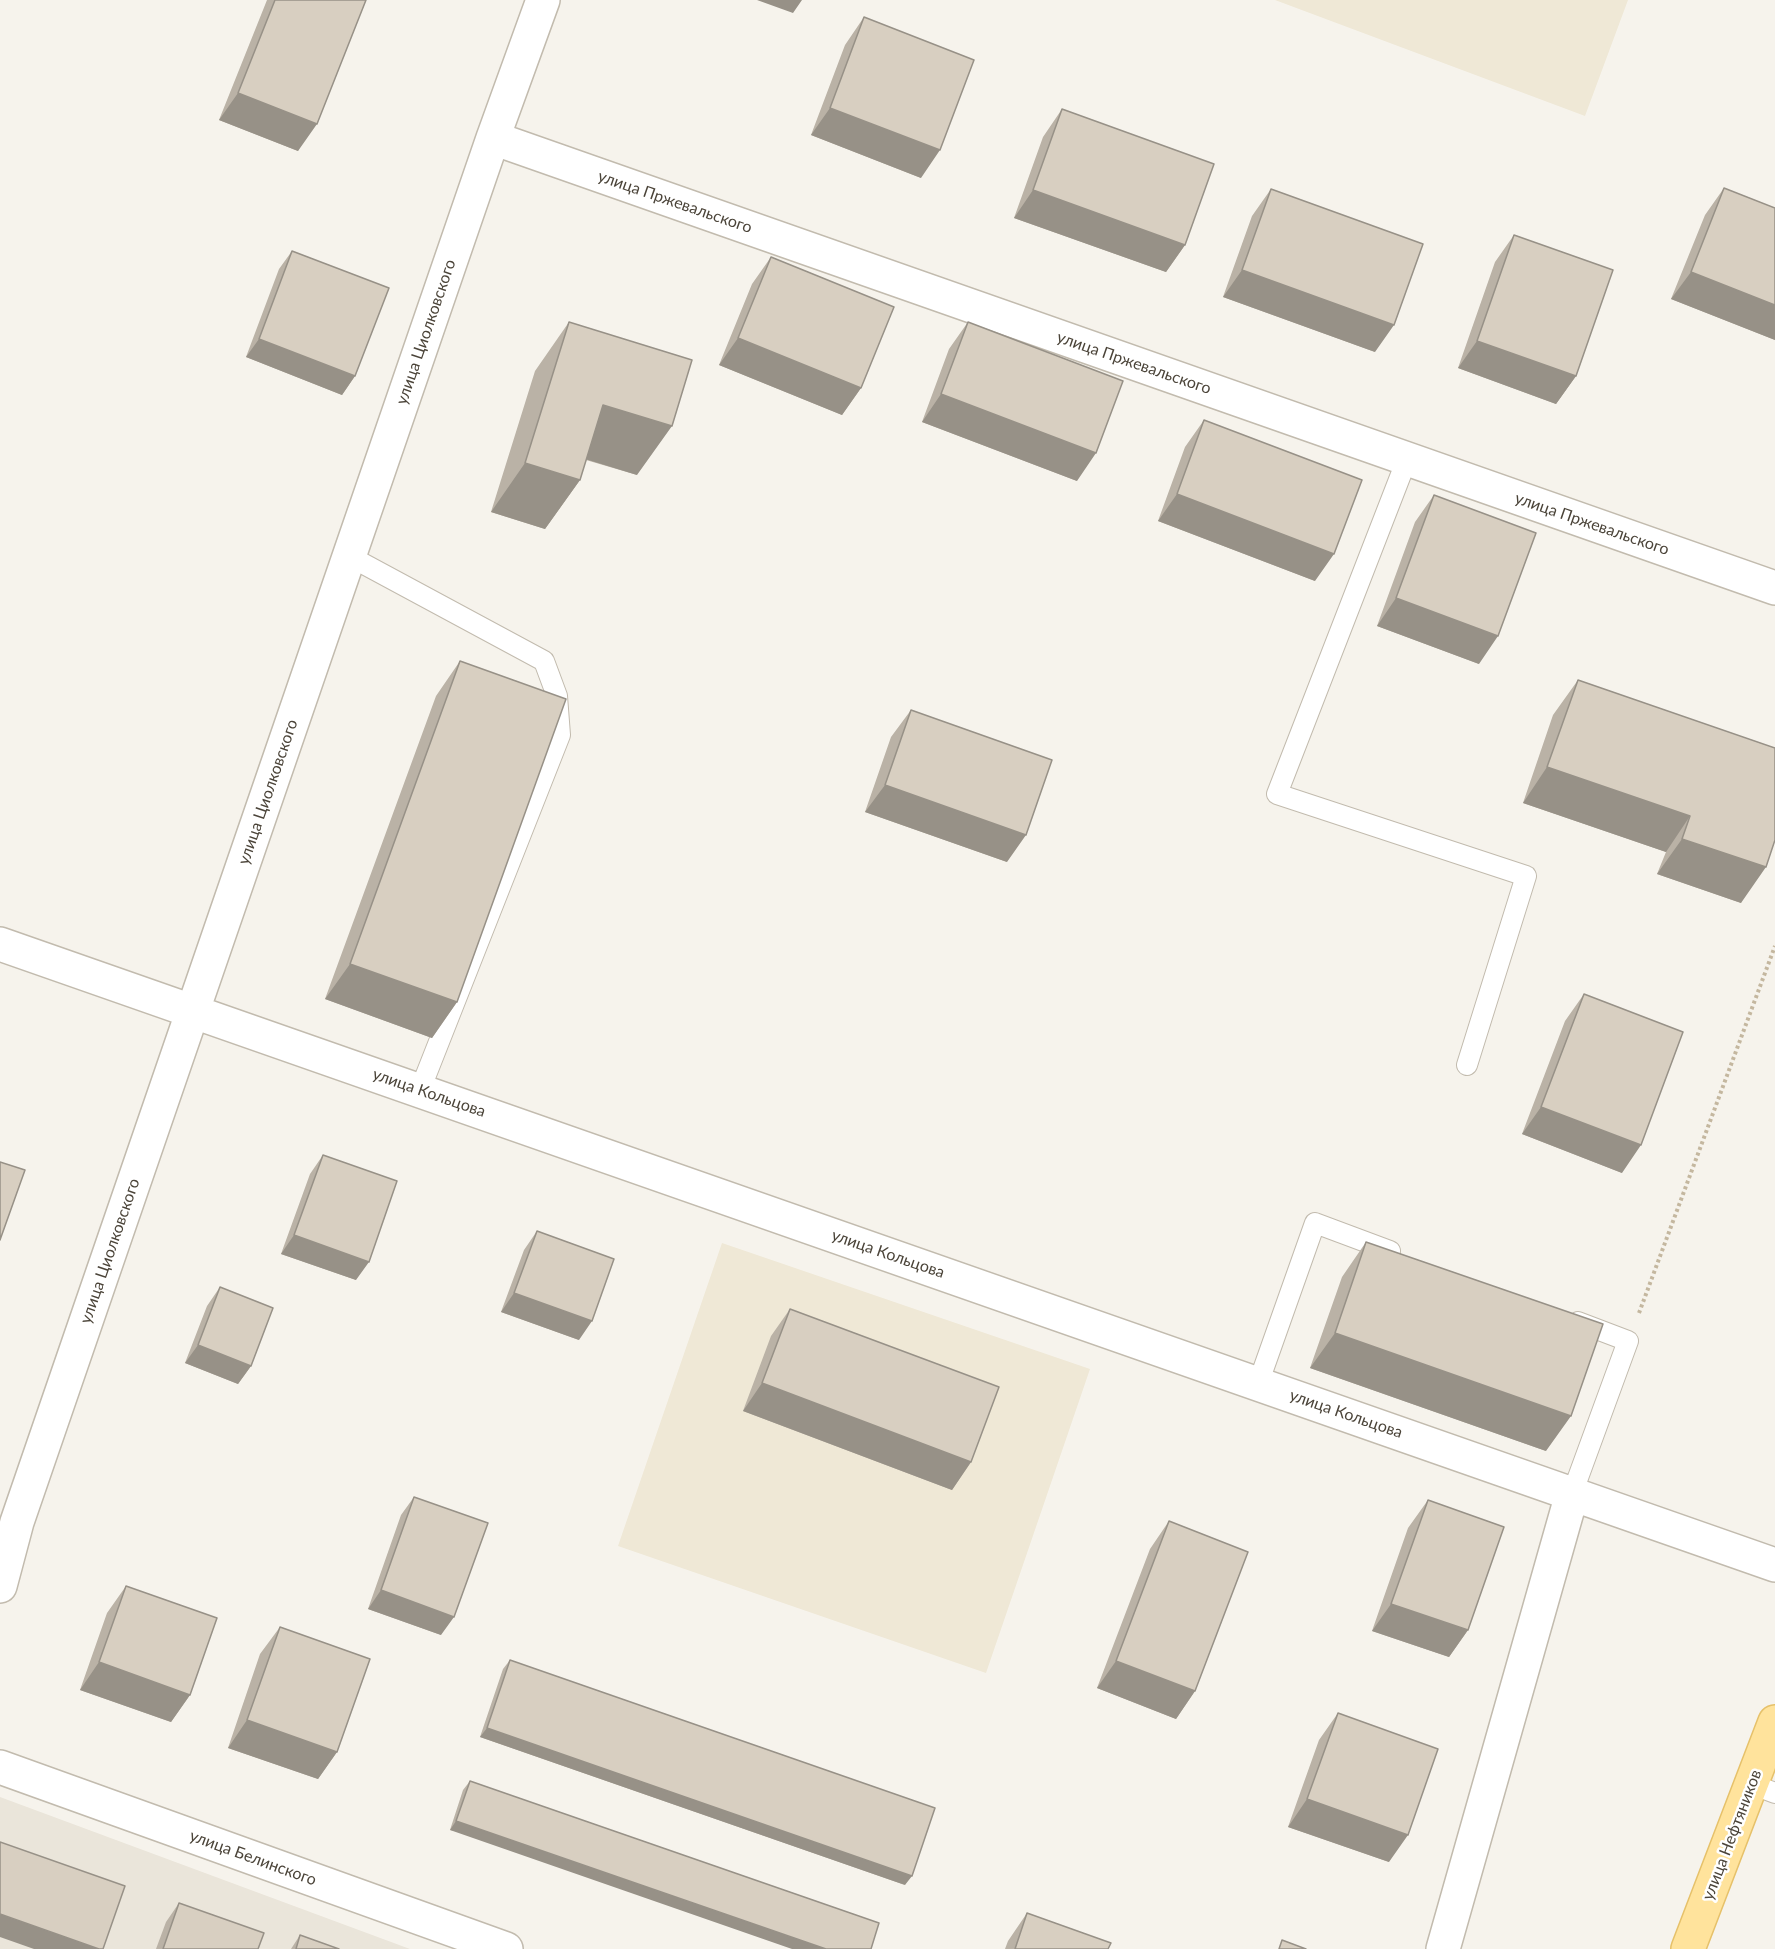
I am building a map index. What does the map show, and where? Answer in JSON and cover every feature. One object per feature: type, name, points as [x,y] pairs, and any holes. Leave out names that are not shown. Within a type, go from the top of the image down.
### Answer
[{"type":"main road","name":"улица Нефтяников","points":[[1688,1949],[1763,1789],[1775,1722]]},
{"type":"street","name":"улица Циолковского","points":[[0,1586],[9,1519],[193,1011],[493,138],[543,0]]},
{"type":"street","name":"улица Пржевальского","points":[[493,138],[1775,588]]},
{"type":"street","name":"улица Кольцова","points":[[0,944],[1775,1564]]},
{"type":"street","points":[[1443,1949],[1572,1494]]},
{"type":"street","name":"улица Белинского","points":[[0,1767],[506,1949]]},
{"type":"lane","points":[[1407,459],[1277,794],[1526,876],[1467,1065]]},
{"type":"lane","points":[[349,556],[544,661],[557,696],[560,735],[420,1090]]},
{"type":"lane","points":[[1258,1384],[1315,1223],[1405,1257]]},
{"type":"lane","points":[[1561,1316],[1629,1341],[1572,1494]]},
{"type":"path","points":[[1629,1341],[1775,946]]},
{"type":"shaded area","points":[[1275,0],[1628,0],[1585,116]]},
{"type":"shaded area","points":[[722,1243],[1090,1369],[986,1673],[618,1546]]},
{"type":"shaded area","points":[[0,1797],[410,1949],[0,1949]]},
{"type":"building","points":[[275,0],[366,0],[317,124],[238,93]]},
{"type":"building","points":[[864,17],[974,60],[940,150],[830,108]]},
{"type":"building","points":[[1062,109],[1214,164],[1185,245],[1033,190]]},
{"type":"building","points":[[1724,188],[1775,208],[1775,305],[1691,272]]},
{"type":"building","points":[[1271,189],[1423,244],[1394,325],[1242,270]]},
{"type":"building","points":[[1514,235],[1613,270],[1576,376],[1477,341]]},
{"type":"building","points":[[292,251],[389,288],[355,376],[259,339]]},
{"type":"building","points":[[771,257],[894,307],[861,388],[738,338]]},
{"type":"building","points":[[569,322],[692,360],[672,426],[603,405],[580,480],[525,463]]},
{"type":"building","points":[[968,322],[1123,381],[1096,453],[941,394]]},
{"type":"building","points":[[1204,420],[1362,480],[1334,554],[1177,494]]},
{"type":"building","points":[[1434,495],[1536,533],[1498,636],[1396,598]]},
{"type":"building","points":[[460,661],[566,699],[457,1002],[350,964]]},
{"type":"building","points":[[1578,680],[1775,748],[1775,840],[1766,867],[1682,839],[1690,816],[1547,767]]},
{"type":"building","points":[[911,710],[1052,760],[1026,835],[885,785]]},
{"type":"building","points":[[1584,994],[1683,1032],[1641,1145],[1541,1107]]},
{"type":"building","points":[[323,1155],[397,1181],[369,1262],[294,1235]]},
{"type":"building","points":[[0,1162],[25,1170],[0,1240]]},
{"type":"building","points":[[537,1231],[614,1259],[592,1321],[514,1293]]},
{"type":"building","points":[[1366,1242],[1603,1324],[1571,1416],[1335,1333]]},
{"type":"building","points":[[220,1287],[273,1308],[251,1366],[198,1345]]},
{"type":"building","points":[[790,1309],[999,1387],[971,1462],[762,1383]]},
{"type":"building","points":[[414,1497],[488,1523],[454,1617],[381,1590]]},
{"type":"building","points":[[1428,1500],[1504,1527],[1468,1630],[1391,1604]]},
{"type":"building","points":[[1169,1521],[1248,1552],[1195,1691],[1116,1661]]},
{"type":"building","points":[[126,1586],[217,1618],[190,1695],[99,1662]]},
{"type":"building","points":[[280,1627],[370,1659],[337,1752],[247,1720]]},
{"type":"building","points":[[510,1660],[935,1808],[912,1876],[487,1728]]},
{"type":"building","points":[[1338,1713],[1438,1749],[1408,1835],[1307,1799]]},
{"type":"building","points":[[470,1781],[879,1923],[871,1949],[826,1949],[456,1821]]},
{"type":"building","points":[[0,1842],[125,1886],[103,1949],[0,1914]]},
{"type":"building","points":[[179,1903],[264,1933],[258,1949],[163,1949]]},
{"type":"building","points":[[1027,1913],[1111,1943],[1108,1949],[1015,1949]]},
{"type":"building","points":[[300,1935],[339,1949],[296,1949]]},
{"type":"building","points":[[1282,1940],[1306,1949],[1279,1949]]}]
